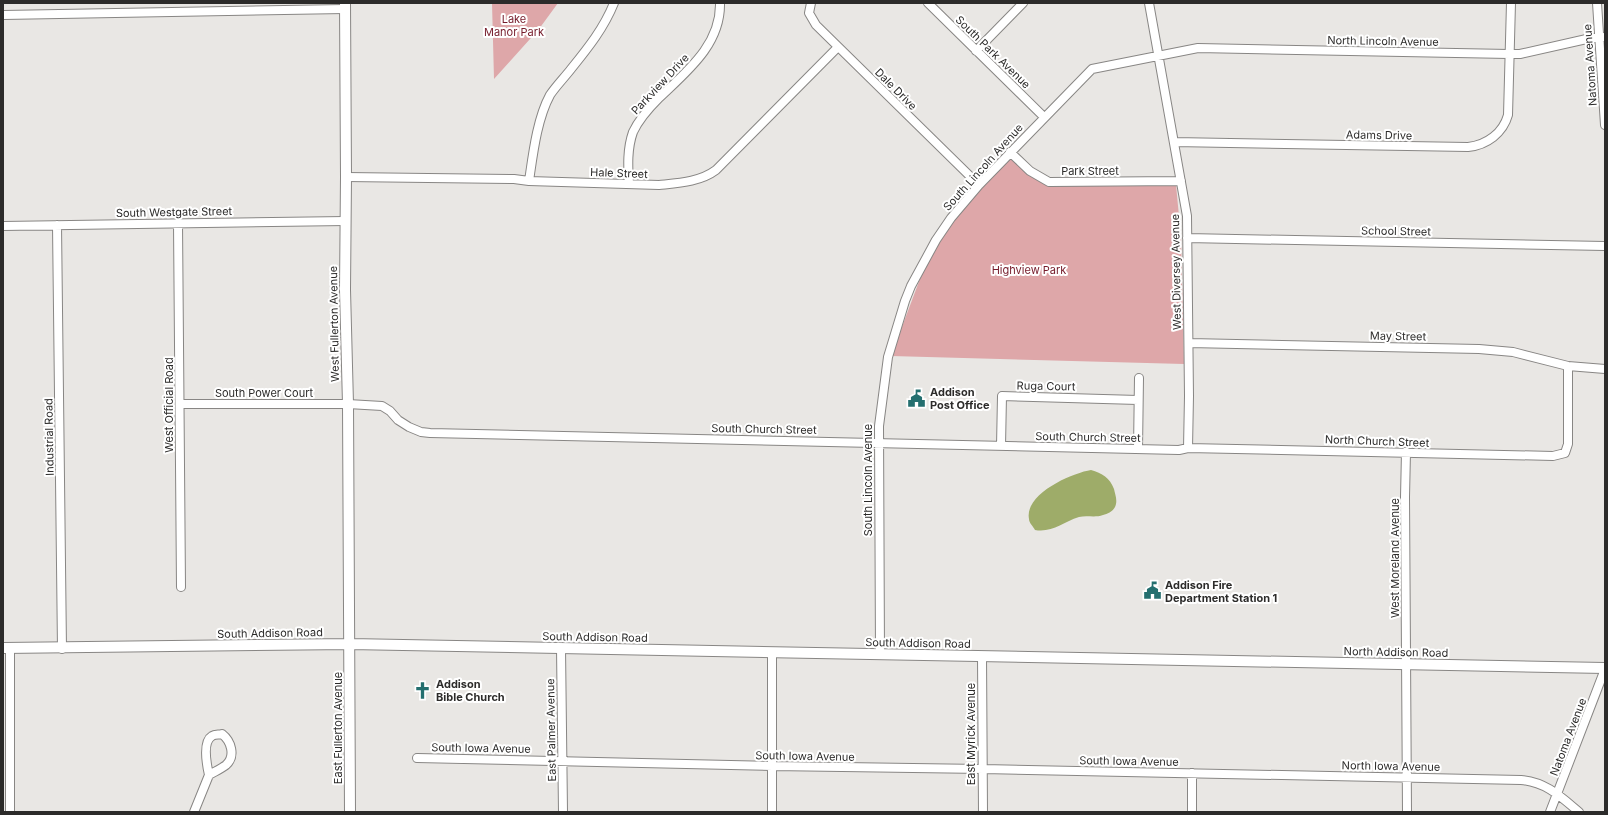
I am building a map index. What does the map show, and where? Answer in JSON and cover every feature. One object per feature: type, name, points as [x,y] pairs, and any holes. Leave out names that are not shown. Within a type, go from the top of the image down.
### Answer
[{"type":"street","points":[[529,181],[541,117],[545,106],[551,94],[600,32],[614,3]]},
{"type":"street","name":"Parkview Drive","points":[[629,184],[629,152],[631,140],[637,125],[650,108],[697,61],[707,48],[717,23],[720,3]]},
{"type":"street","name":"Dale Drive","points":[[812,3],[809,12],[811,18],[838,47],[979,185]]},
{"type":"street","name":"South Park Avenue","points":[[928,3],[1044,117]]},
{"type":"street","points":[[976,51],[1023,3]]},
{"type":"street","name":"West Diversey Avenue","points":[[1149,3],[1187,216],[1188,448]]},
{"type":"street","name":"Adams Drive","points":[[1174,142],[1479,146],[1495,136],[1506,122],[1508,115],[1511,3]]},
{"type":"street","name":"Natoma Avenue","points":[[1597,3],[1602,37],[1605,125]]},
{"type":"street","points":[[3,15],[345,6]]},
{"type":"street","name":"West Fullerton Avenue","points":[[345,6],[345,310],[348,404],[350,644]]},
{"type":"street","name":"North Lincoln Avenue","points":[[1159,55],[1198,48],[1520,54],[1602,37]]},
{"type":"street","name":"Hale Street","points":[[346,177],[514,179],[529,181],[659,185],[677,183],[708,176],[721,165],[838,47]]},
{"type":"street","name":"South Lincoln Avenue","points":[[880,654],[878,426],[886,369],[905,301],[911,286],[936,240],[951,218],[1010,152],[1092,69],[1159,55]]},
{"type":"street","name":"Park Street","points":[[1010,152],[1030,171],[1049,182],[1180,181]]},
{"type":"street","name":"South Westgate Street","points":[[3,226],[346,221]]},
{"type":"street","name":"West Official Road","points":[[178,223],[181,587]]},
{"type":"street","name":"Industrial Road","points":[[57,225],[62,648]]},
{"type":"street","name":"School Street","points":[[1188,238],[1605,246]]},
{"type":"street","name":"May Street","points":[[1188,343],[1479,348],[1514,352],[1568,366],[1605,369]]},
{"type":"street","name":"North Church Street","points":[[1188,448],[1553,456],[1565,453],[1568,444],[1568,366]]},
{"type":"street","points":[[1138,449],[1139,378]]},
{"type":"street","name":"Ruga Court","points":[[1001,446],[1002,396],[1138,400]]},
{"type":"street","name":"South Power Court","points":[[180,404],[348,404]]},
{"type":"street","name":"South Church Street","points":[[348,404],[382,406],[390,411],[398,420],[409,427],[421,432],[430,433],[1179,450],[1188,448]]},
{"type":"street","name":"West Moreland Avenue","points":[[1406,452],[1405,513],[1408,812]]},
{"type":"street","name":"South Addison Road","points":[[6,648],[350,644],[1186,660]]},
{"type":"street","name":"East Fullerton Avenue","points":[[350,644],[350,812]]},
{"type":"street","points":[[6,648],[10,812]]},
{"type":"street","name":"East Palmer Avenue","points":[[561,648],[563,812]]},
{"type":"street","points":[[772,652],[772,812]]},
{"type":"street","name":"East Myrick Avenue","points":[[982,656],[983,812]]},
{"type":"street","name":"North Addison Road","points":[[1186,660],[1605,669]]},
{"type":"street","name":"Natoma Avenue","points":[[1550,812],[1605,669]]},
{"type":"street","points":[[194,812],[209,775],[206,762],[206,748],[208,740],[213,735],[222,734],[228,739],[232,750],[231,759],[227,765],[209,775]]},
{"type":"street","name":"South Iowa Avenue","points":[[417,758],[1192,773]]},
{"type":"street","points":[[1192,773],[1192,812]]},
{"type":"street","name":"North Iowa Avenue","points":[[1192,773],[1528,781],[1544,786],[1557,794],[1579,812]]},
{"type":"green space","name":"Lake Manor Park","points":[[492,3],[558,3],[539,29],[494,79]]},
{"type":"green space","name":"Highview Park","points":[[1010,157],[1060,185],[1176,185],[1181,237],[1184,364],[891,356],[926,263],[957,216]]},
{"type":"shaded area","points":[[1091,470],[1105,476],[1112,485],[1116,500],[1116,505],[1113,510],[1100,516],[1079,517],[1052,529],[1041,531],[1035,530],[1030,523],[1029,510],[1041,493],[1062,480]]},
{"type":"place","name":"Addison Post Office","points":[[917,398]]},
{"type":"place","name":"Addison Fire Department Station 1","points":[[1152,591]]},
{"type":"place","name":"Addison Bible Church","points":[[423,690]]}]
